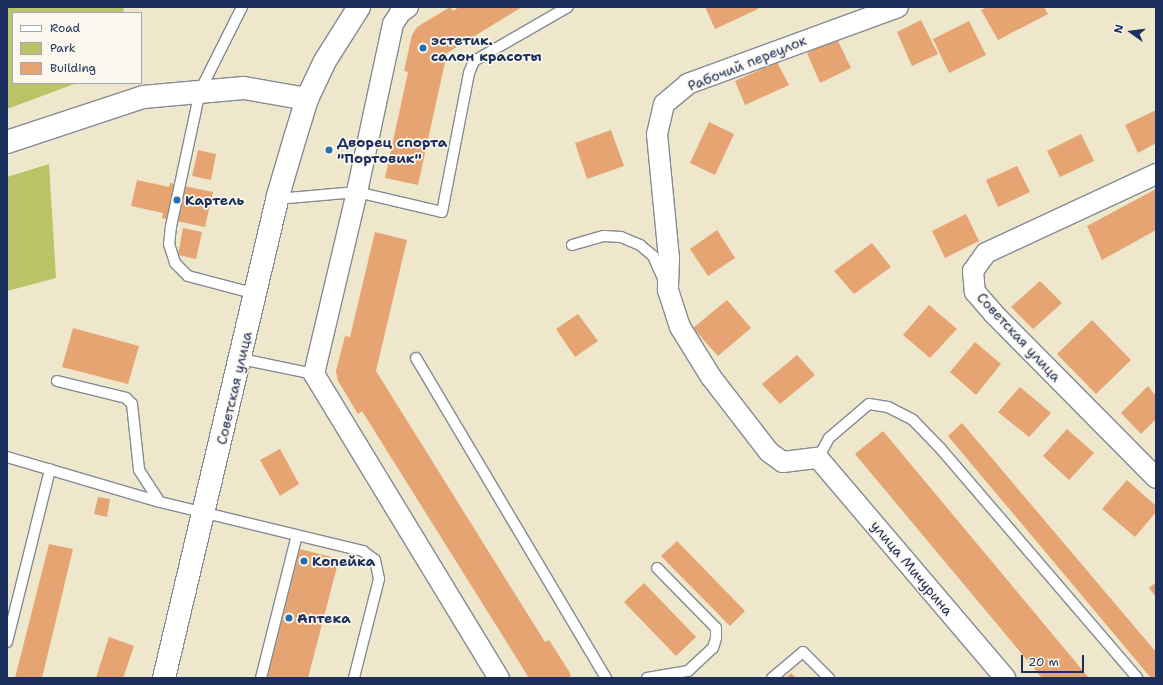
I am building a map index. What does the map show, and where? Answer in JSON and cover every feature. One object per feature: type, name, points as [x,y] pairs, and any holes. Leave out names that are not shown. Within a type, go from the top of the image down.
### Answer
[{"type":"street","name":"Советская улица","points":[[164,678],[241,358],[277,199],[307,99],[325,61],[359,7]]},
{"type":"street","points":[[408,7],[400,13],[393,24],[358,192],[314,374],[499,678]]},
{"type":"street","name":"Рабочий переулок","points":[[818,458],[783,462],[769,452],[711,378],[680,327],[668,290],[669,258],[657,134],[664,104],[688,84],[898,7]]},
{"type":"street","points":[[7,142],[143,97],[200,90],[244,88],[307,99]]},
{"type":"street","name":"Советская улица","points":[[1156,174],[986,253],[974,271],[975,292],[993,313],[1156,478]]},
{"type":"street","name":"улица Мичурина","points":[[818,458],[1005,678]]},
{"type":"lane","points":[[242,7],[200,90],[170,244],[174,263],[188,276],[256,294]]},
{"type":"lane","points":[[277,199],[358,192],[442,212],[470,73],[474,61],[568,7]]},
{"type":"lane","points":[[572,244],[604,236],[621,237],[640,244],[653,256],[668,290]]},
{"type":"lane","points":[[241,358],[314,374]]},
{"type":"lane","points":[[416,358],[606,678]]},
{"type":"lane","points":[[57,381],[126,398],[132,404],[139,470],[160,502]]},
{"type":"lane","points":[[818,458],[829,438],[869,404],[888,407],[913,420],[941,449],[1137,678]]},
{"type":"lane","points":[[7,457],[160,502],[363,551],[375,560],[379,579],[354,678]]},
{"type":"lane","points":[[7,642],[50,469]]},
{"type":"lane","points":[[261,678],[297,535]]},
{"type":"lane","points":[[647,678],[690,674],[713,648],[716,628],[657,568]]},
{"type":"lane","points":[[772,678],[803,652],[829,678]]},
{"type":"green space","points":[[7,7],[124,7],[123,12],[12,12],[12,84],[74,84],[7,109]]},
{"type":"green space","points":[[49,164],[56,278],[7,291],[7,177]]},
{"type":"building","points":[[450,7],[453,11],[459,7],[522,7],[447,53],[418,185],[385,178],[408,72],[404,71],[412,35],[417,27]]},
{"type":"building","points":[[705,7],[757,7],[758,9],[715,29]]},
{"type":"building","points":[[988,7],[1044,7],[1048,14],[998,40],[981,10]]},
{"type":"building","points":[[921,20],[938,54],[912,66],[897,32]]},
{"type":"building","points":[[969,21],[986,55],[949,73],[933,39]]},
{"type":"building","points":[[837,39],[851,68],[820,83],[807,53]]},
{"type":"building","points":[[777,62],[789,85],[745,105],[735,81]]},
{"type":"building","points":[[1156,110],[1156,143],[1138,153],[1125,125]]},
{"type":"building","points":[[709,122],[734,134],[715,175],[690,163]]},
{"type":"building","points":[[611,130],[624,166],[587,179],[575,143]]},
{"type":"building","points":[[1081,134],[1094,161],[1060,177],[1047,151]]},
{"type":"building","points":[[198,150],[216,154],[211,180],[192,176]]},
{"type":"building","points":[[1017,166],[1030,192],[998,207],[986,180]]},
{"type":"building","points":[[137,180],[169,187],[170,183],[213,192],[205,227],[162,218],[163,213],[131,206]]},
{"type":"building","points":[[1156,189],[1156,230],[1102,260],[1087,226]]},
{"type":"building","points":[[966,214],[979,241],[945,258],[932,231]]},
{"type":"building","points":[[183,228],[202,232],[196,259],[178,255]]},
{"type":"building","points":[[717,230],[735,258],[708,276],[690,249]]},
{"type":"building","points":[[375,232],[407,240],[376,371],[545,642],[549,640],[570,673],[571,678],[529,678],[362,411],[358,414],[338,381],[336,371],[345,336],[350,337]]},
{"type":"building","points":[[872,243],[891,267],[854,294],[834,271]]},
{"type":"building","points":[[1040,281],[1062,303],[1033,329],[1011,307]]},
{"type":"building","points":[[727,300],[751,328],[718,356],[693,328]]},
{"type":"building","points":[[929,305],[957,329],[930,358],[903,335]]},
{"type":"building","points":[[578,314],[598,341],[575,357],[556,329]]},
{"type":"building","points":[[1092,320],[1131,360],[1096,394],[1057,354]]},
{"type":"building","points":[[73,328],[139,346],[128,384],[62,367]]},
{"type":"building","points":[[975,342],[1001,364],[976,395],[950,372]]},
{"type":"building","points":[[797,355],[815,375],[780,404],[762,384]]},
{"type":"building","points":[[1148,386],[1156,396],[1156,419],[1141,434],[1121,413]]},
{"type":"building","points":[[1020,387],[1051,413],[1029,437],[998,412]]},
{"type":"building","points":[[962,423],[1156,652],[1156,678],[1151,678],[948,436]]},
{"type":"building","points":[[1067,429],[1094,453],[1069,480],[1043,456]]},
{"type":"building","points":[[883,431],[1089,678],[1042,678],[855,454]]},
{"type":"building","points":[[280,449],[299,484],[280,496],[260,460]]},
{"type":"building","points":[[1127,480],[1156,506],[1156,512],[1135,537],[1102,509]]},
{"type":"building","points":[[98,497],[110,499],[107,517],[94,514]]},
{"type":"building","points":[[677,541],[745,611],[730,626],[661,556]]},
{"type":"building","points":[[49,544],[73,549],[42,678],[15,678]]},
{"type":"building","points":[[300,549],[339,559],[308,678],[267,678]]},
{"type":"building","points":[[1156,582],[1156,597],[1149,588]]},
{"type":"building","points":[[644,583],[696,637],[676,656],[624,602]]},
{"type":"building","points":[[109,637],[134,646],[123,678],[96,678]]},
{"type":"building","points":[[791,673],[796,678],[786,678]]},
{"type":"place","name":"эстетик. салон красоты","points":[[423,48]]},
{"type":"place","name":"Дворец спорта \"Портовик\"","points":[[329,150]]},
{"type":"place","name":"Картель","points":[[177,200]]},
{"type":"place","name":"Копейка","points":[[304,561]]},
{"type":"place","name":"Аптека","points":[[289,618]]}]
